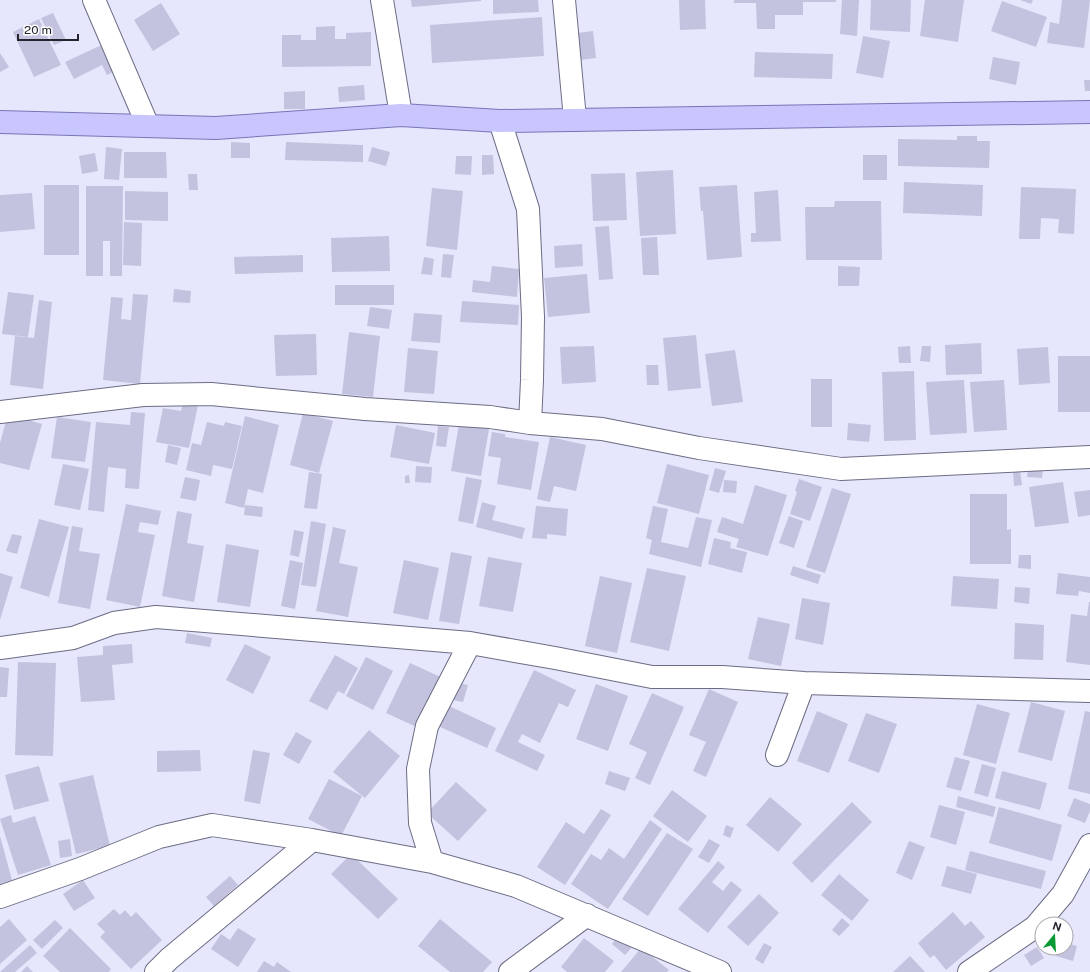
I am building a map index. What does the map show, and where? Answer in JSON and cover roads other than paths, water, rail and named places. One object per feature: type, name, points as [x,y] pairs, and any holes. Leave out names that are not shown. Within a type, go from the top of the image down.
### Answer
[{"type":"main road","points":[[0,122],[216,128],[401,115],[500,121],[1090,112]]},
{"type":"street","points":[[94,0],[148,126]]},
{"type":"street","points":[[382,0],[401,115]]},
{"type":"street","points":[[564,0],[574,119]]},
{"type":"street","points":[[500,121],[528,209],[533,317],[530,423]]},
{"type":"street","points":[[0,412],[143,395],[211,394],[365,409],[490,417],[530,423],[602,429],[699,448],[841,469],[1090,457]]},
{"type":"street","points":[[0,648],[73,638],[114,623],[156,617],[470,643],[652,677],[722,677],[804,683],[1090,691]]},
{"type":"street","points":[[432,862],[420,823],[418,769],[427,726],[470,643]]},
{"type":"street","points":[[777,755],[804,683]]},
{"type":"street","points":[[0,897],[80,869],[158,837],[212,825],[312,840],[432,862],[516,886],[720,972]]},
{"type":"street","points":[[156,972],[169,959],[312,840]]},
{"type":"street","points":[[969,972],[1035,927],[1063,894],[1090,845]]},
{"type":"street","points":[[510,972],[587,915]]}]
